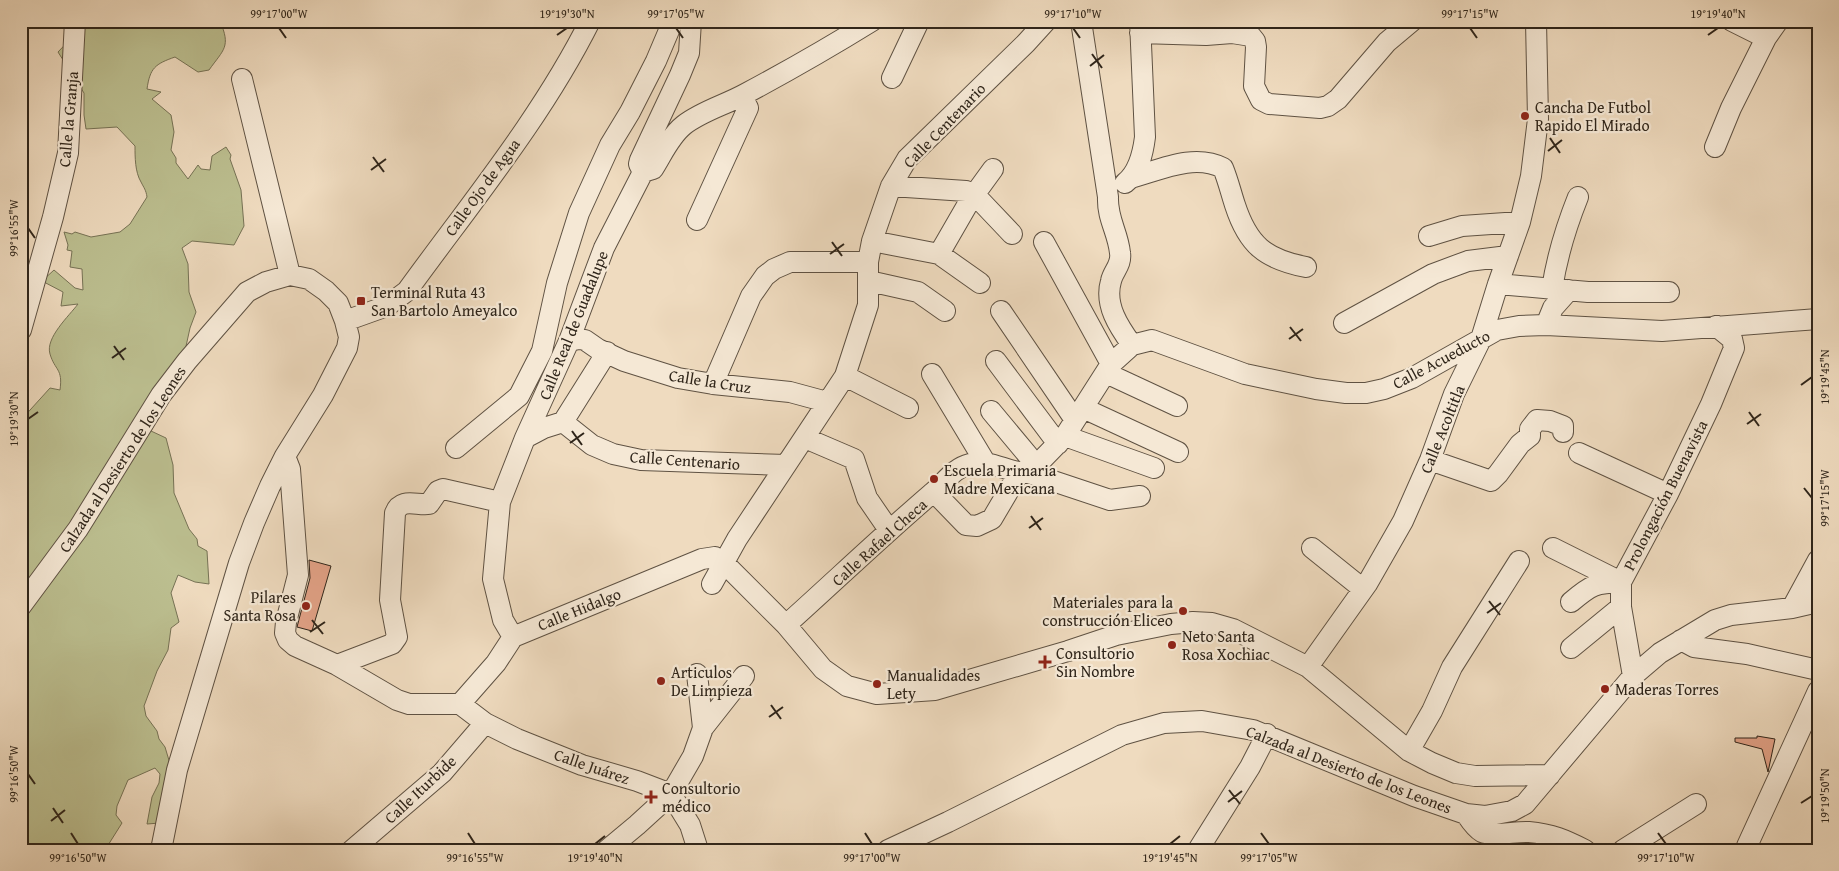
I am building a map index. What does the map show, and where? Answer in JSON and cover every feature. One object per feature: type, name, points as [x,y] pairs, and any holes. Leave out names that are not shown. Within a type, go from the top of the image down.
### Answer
[{"type":"street","name":"Calle la Granja","points":[[21,330],[54,217],[68,153],[75,21]]},
{"type":"street","name":"Calle Ojo de Agua","points":[[345,321],[387,306],[407,290],[513,145],[571,58],[590,21]]},
{"type":"street","points":[[456,448],[519,396],[542,351],[557,284],[578,213],[610,146],[656,61],[673,21]]},
{"type":"street","name":"Calle Real de Guadalupe","points":[[513,637],[503,620],[493,579],[500,502],[525,438],[570,341],[604,248],[643,172],[639,164],[640,160],[689,53],[691,21]]},
{"type":"street","points":[[643,172],[653,169],[667,146],[682,127],[700,113],[737,98],[872,21]]},
{"type":"street","points":[[892,78],[919,21]]},
{"type":"street","name":"Calle Centenario","points":[[712,584],[725,564],[737,539],[845,376],[868,306],[868,271],[872,241],[891,186],[907,159],[1026,43],[1046,21]]},
{"type":"street","points":[[934,492],[966,525],[977,526],[992,519],[1028,470],[1070,427],[1108,369],[1132,345],[1119,327],[1112,311],[1111,282],[1120,264],[1120,253],[1108,210],[1108,197],[1080,21]]},
{"type":"street","points":[[1131,178],[1142,156],[1145,137],[1140,27],[1206,35],[1236,27],[1253,38],[1256,47],[1254,86],[1261,100],[1268,104],[1320,108],[1328,106],[1338,98],[1387,42],[1412,21]]},
{"type":"street","name":"Calle Acoltitla","points":[[1308,667],[1363,589],[1403,521],[1430,460],[1454,394],[1481,339],[1520,222],[1531,176],[1538,119],[1536,21]]},
{"type":"street","points":[[1732,21],[1766,38]]},
{"type":"street","points":[[1715,147],[1731,108],[1766,38],[1778,21]]},
{"type":"street","points":[[161,850],[177,770],[240,563],[270,486],[285,456],[323,395],[347,348],[349,337],[338,303],[326,291],[309,279],[290,275],[242,78]]},
{"type":"street","points":[[697,220],[748,108],[745,102],[737,98]]},
{"type":"street","points":[[1108,197],[1131,178],[1184,163],[1214,163],[1223,168],[1244,229],[1253,243],[1270,255],[1290,264],[1306,267]]},
{"type":"street","points":[[939,254],[993,169]]},
{"type":"street","points":[[891,186],[966,191],[975,195],[1012,234]]},
{"type":"street","points":[[1546,325],[1561,289],[1556,260],[1566,225],[1578,197]]},
{"type":"street","points":[[1429,236],[1462,226],[1520,222]]},
{"type":"street","points":[[872,241],[939,254],[980,282]]},
{"type":"street","points":[[1044,242],[1108,369],[1177,406]]},
{"type":"street","points":[[1344,323],[1433,274],[1468,261],[1508,256]]},
{"type":"street","points":[[713,384],[751,296],[765,276],[774,269],[790,262],[868,271],[918,292],[945,311]]},
{"type":"street","name":"Calzada al Desierto de los Leones","points":[[21,606],[78,529],[161,395],[186,360],[247,292],[266,282],[290,275]]},
{"type":"street","points":[[1498,284],[1609,293],[1618,291],[1669,292]]},
{"type":"street","points":[[1002,310],[1070,427],[1178,452]]},
{"type":"street","name":"Calle Acueducto","points":[[1132,345],[1152,340],[1245,374],[1316,389],[1346,393],[1384,389],[1412,378],[1497,330],[1519,326],[1546,325],[1662,331],[1818,319]]},
{"type":"street","name":"Prolongación Buenavista","points":[[1633,676],[1622,607],[1621,582],[1668,494],[1711,404],[1734,348],[1732,339],[1716,326]]},
{"type":"street","name":"Calle la Cruz","points":[[570,341],[585,340],[598,349],[624,360],[678,378],[713,384],[790,392],[827,402]]},
{"type":"street","points":[[525,438],[544,428],[563,422],[607,352]]},
{"type":"street","points":[[996,361],[1070,427],[1154,468]]},
{"type":"street","points":[[932,374],[985,462],[1028,470],[1110,500],[1140,496]]},
{"type":"street","points":[[845,376],[908,408]]},
{"type":"street","points":[[991,411],[1028,470]]},
{"type":"street","points":[[1430,460],[1491,481],[1520,444],[1530,436],[1530,429],[1537,420],[1563,426],[1563,432]]},
{"type":"street","name":"Calle Centenario","points":[[563,422],[592,446],[613,454],[641,460],[786,465]]},
{"type":"street","points":[[805,438],[854,459],[867,498],[889,530]]},
{"type":"street","points":[[1579,453],[1668,494]]},
{"type":"street","points":[[285,456],[290,469],[298,575],[285,633],[288,640],[294,646],[337,665],[397,700],[409,704],[460,704],[496,663],[513,637]]},
{"type":"street","name":"Calle Rafael Checa","points":[[786,625],[889,530],[934,492],[956,469],[969,464],[985,462]]},
{"type":"street","points":[[337,665],[392,644],[397,637],[390,600],[395,513],[402,504],[429,504],[438,491],[443,489],[500,502]]},
{"type":"street","points":[[1312,548],[1363,589]]},
{"type":"street","points":[[1553,548],[1621,582]]},
{"type":"street","name":"Calle Hidalgo","points":[[513,637],[702,559],[714,558],[725,564]]},
{"type":"street","points":[[1792,608],[1818,560]]},
{"type":"street","points":[[1409,751],[1432,711],[1452,667],[1519,561]]},
{"type":"street","points":[[725,564],[786,625],[823,669],[846,686],[876,694],[934,690],[1116,635],[1171,624],[1212,623],[1233,629],[1308,667],[1409,751],[1432,763],[1456,773],[1475,776],[1550,775]]},
{"type":"street","points":[[1571,602],[1587,588],[1598,583],[1621,582]]},
{"type":"street","name":"Calzada al Desierto de los Leones","points":[[888,850],[1122,735],[1164,723],[1202,721],[1226,724],[1267,734],[1414,796],[1466,814],[1485,816],[1512,811],[1520,808],[1550,775],[1633,676],[1660,653],[1715,620],[1731,615],[1792,608],[1818,602]]},
{"type":"street","points":[[1572,648],[1622,607]]},
{"type":"street","points":[[1681,640],[1694,646],[1747,654],[1818,670]]},
{"type":"street","points":[[698,674],[703,728]]},
{"type":"street","points":[[607,850],[671,794],[693,756],[703,728],[744,676]]},
{"type":"street","points":[[1746,846],[1818,691]]},
{"type":"street","name":"Calle Juárez","points":[[460,704],[484,723],[517,739],[582,765],[637,781],[671,794]]},
{"type":"street","name":"Calle Iturbide","points":[[352,850],[442,773],[484,723]]},
{"type":"street","points":[[1198,850],[1250,767],[1267,734]]},
{"type":"street","points":[[671,794],[690,826],[698,850]]},
{"type":"street","points":[[1623,850],[1696,804]]},
{"type":"street","points":[[1466,814],[1473,825],[1483,832],[1508,833],[1527,831],[1556,836],[1585,850]]},
{"type":"green space","points":[[83,21],[220,21],[225,37],[224,47],[209,70],[198,72],[175,57],[158,65],[152,71],[147,89],[161,92],[152,99],[171,115],[174,132],[171,150],[176,158],[176,163],[188,179],[198,165],[201,169],[210,170],[212,156],[226,147],[231,155],[230,159],[241,190],[244,226],[234,245],[192,241],[182,248],[188,264],[189,292],[196,312],[190,328],[181,369],[151,431],[166,438],[173,465],[174,493],[189,529],[197,539],[198,546],[207,551],[209,584],[195,582],[178,575],[171,593],[179,622],[171,628],[168,650],[157,671],[144,706],[146,716],[157,731],[159,739],[165,747],[171,767],[160,823],[147,824],[152,797],[159,783],[160,774],[155,768],[128,780],[117,806],[116,815],[122,823],[105,850],[21,850],[21,420],[50,388],[60,390],[59,373],[52,360],[49,348],[54,334],[78,304],[61,306],[63,292],[42,281],[54,270],[75,288],[83,290],[82,269],[70,267],[72,251],[67,250],[68,245],[64,232],[72,234],[75,232],[91,237],[120,232],[130,224],[147,197],[138,174],[135,146],[117,127],[86,129],[84,93],[58,52],[81,28]]},
{"type":"building","name":"Pilares Santa Rosa","points":[[309,560],[331,566],[312,631],[297,627],[310,578]]},
{"type":"building","points":[[1757,736],[1775,739],[1768,772],[1762,749],[1735,742],[1735,738],[1757,738]]},
{"type":"place","name":"Cancha De Futbol Rapido El Mirado","points":[[1525,116]]},
{"type":"place","name":"Terminal Ruta 43 San Bartolo Ameyalco","points":[[361,301]]},
{"type":"place","name":"Escuela Primaria Madre Mexicana","points":[[934,479]]},
{"type":"place","name":"Pilares Santa Rosa","points":[[306,606]]},
{"type":"place","name":"Materiales para la construcción Eliceo","points":[[1183,611]]},
{"type":"place","name":"Neto Santa Rosa Xochiac","points":[[1172,645]]},
{"type":"place","name":"Consultorio Sin Nombre","points":[[1045,662]]},
{"type":"place","name":"Articulos De Limpieza","points":[[661,681]]},
{"type":"place","name":"Manualidades Lety","points":[[877,684]]},
{"type":"place","name":"Maderas Torres","points":[[1605,689]]},
{"type":"place","name":"Consultorio médico","points":[[651,797]]}]
